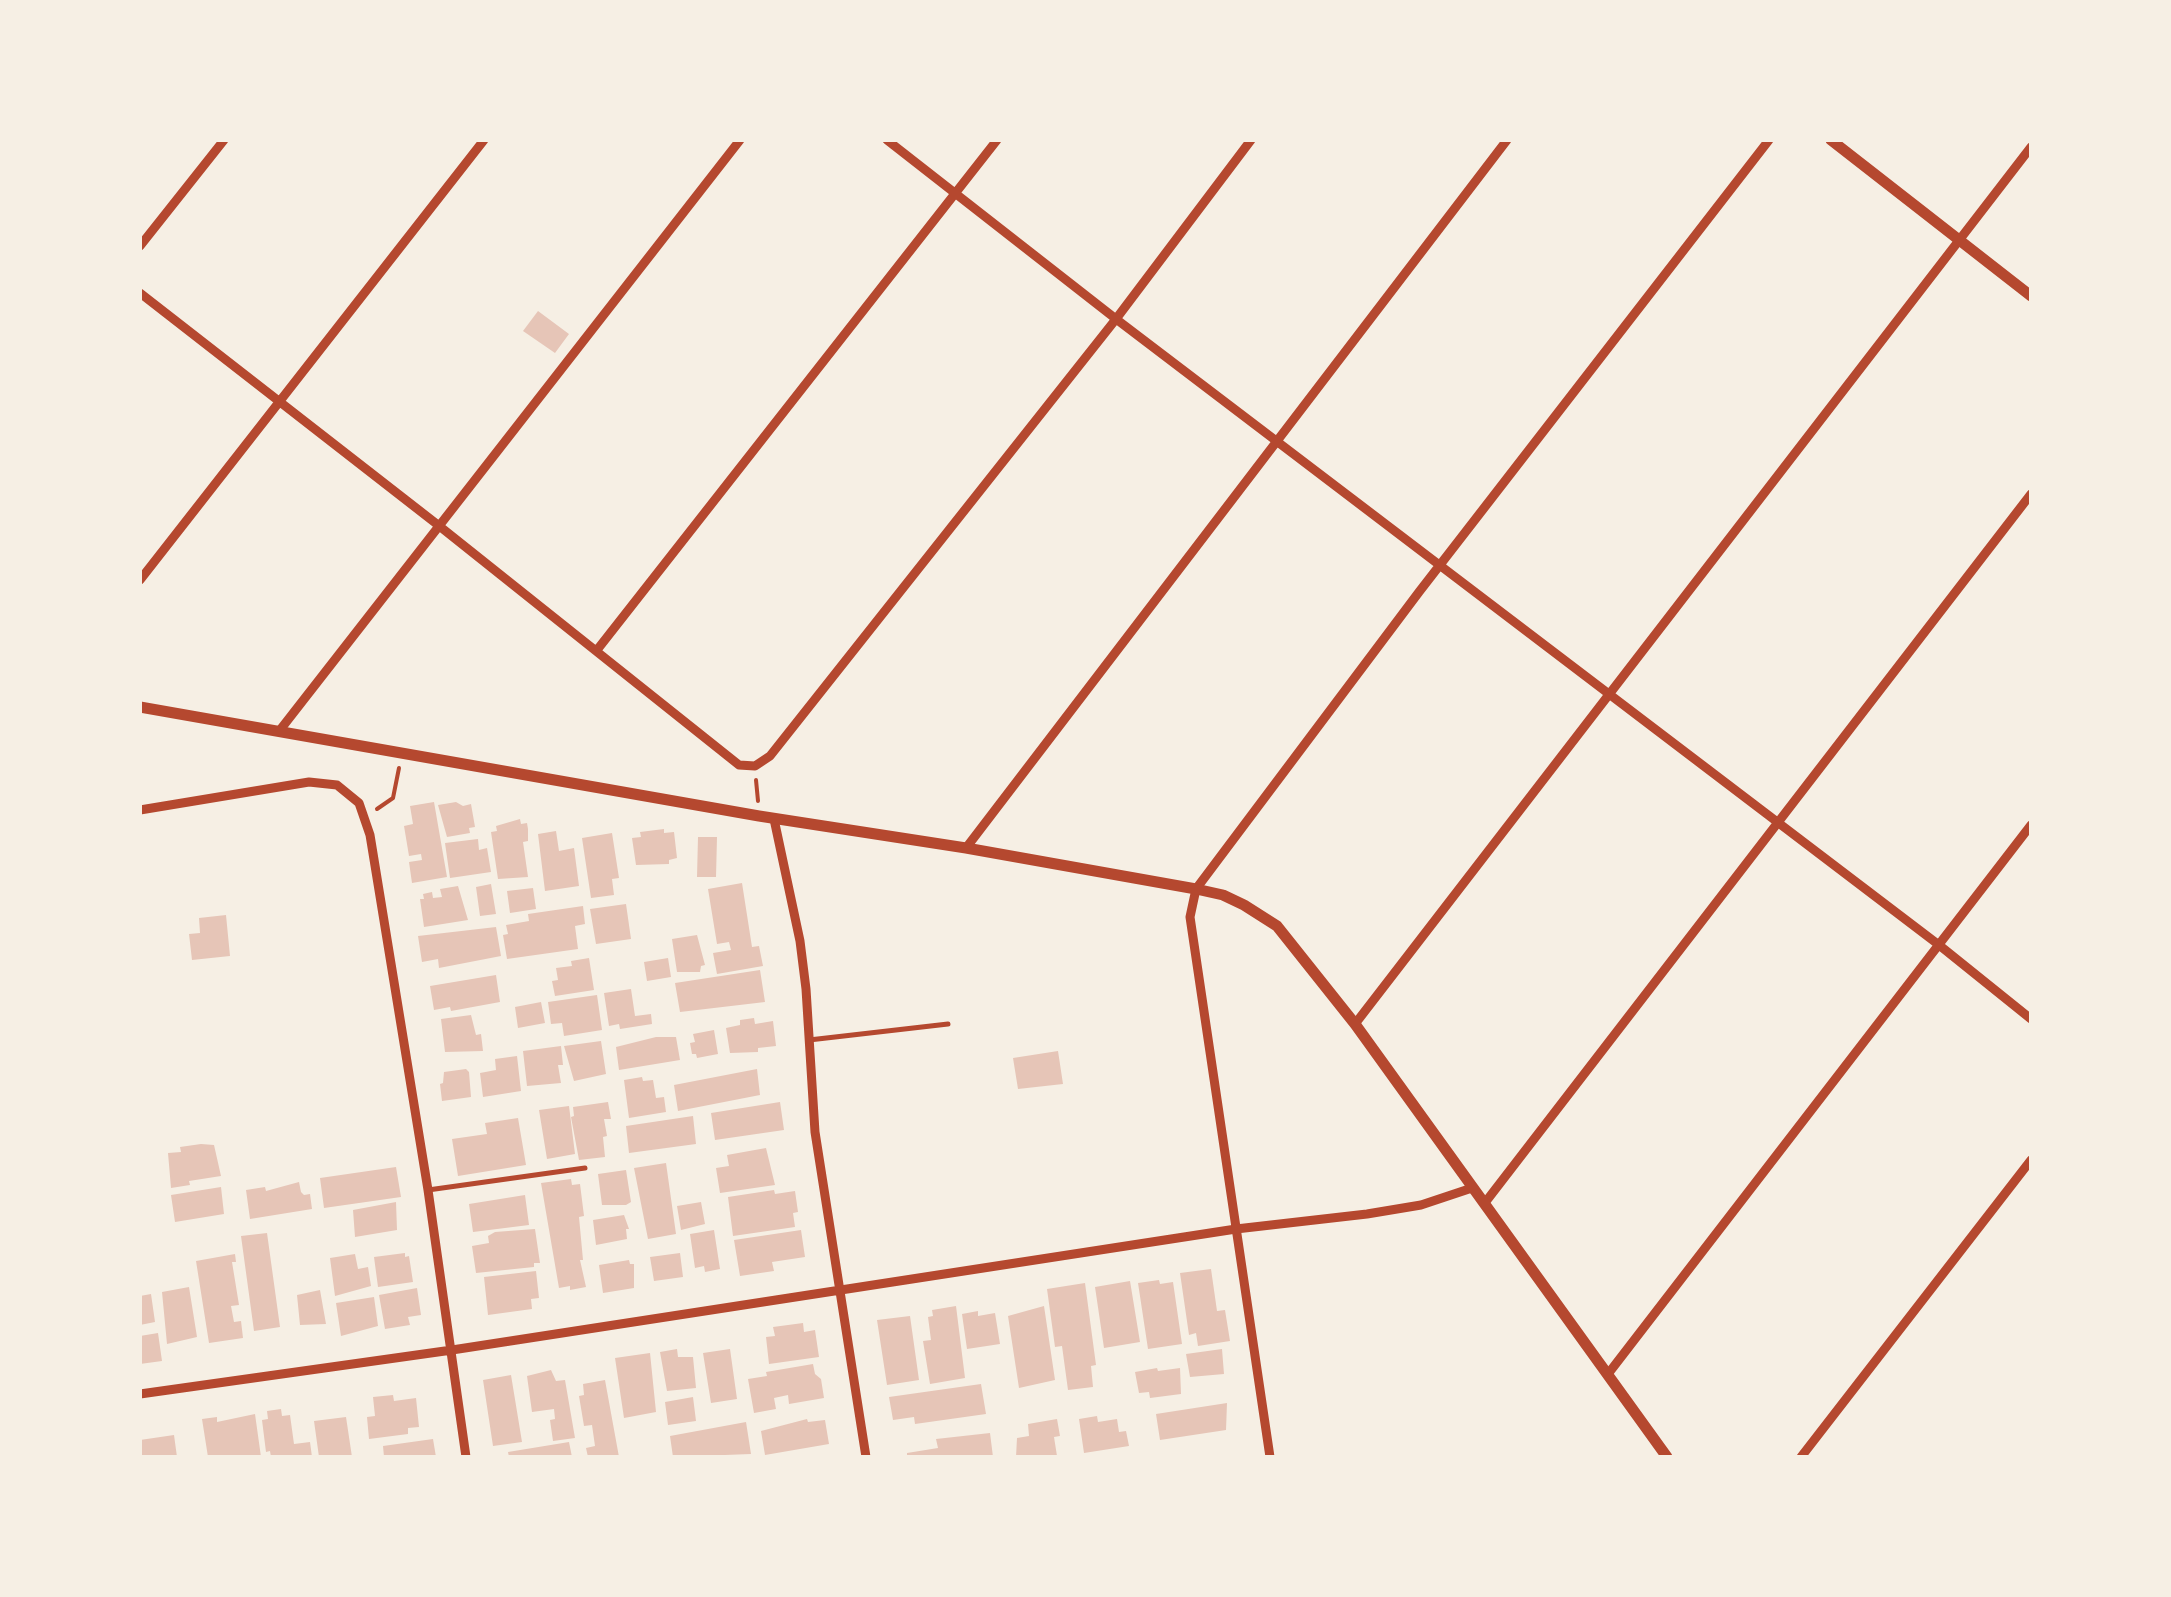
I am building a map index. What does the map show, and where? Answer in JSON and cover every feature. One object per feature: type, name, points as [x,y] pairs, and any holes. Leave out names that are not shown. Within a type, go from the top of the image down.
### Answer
[{"type":"street","points":[[140,246],[224,140]]},
{"type":"street","points":[[140,580],[484,140]]},
{"type":"street","points":[[280,730],[740,140]]},
{"type":"street","points":[[887,140],[1939,945],[2031,1020]]},
{"type":"street","points":[[597,650],[997,140]]},
{"type":"street","points":[[140,293],[739,765],[755,766],[770,756],[1116,318],[1251,140]]},
{"type":"street","points":[[966,848],[1507,140]]},
{"type":"street","points":[[1270,1457],[1190,917],[1196,889],[1769,140]]},
{"type":"street","points":[[1831,140],[2031,296]]},
{"type":"street","points":[[1354,1024],[2031,146]]},
{"type":"street","points":[[1484,1204],[2031,494]]},
{"type":"street","points":[[140,708],[774,819],[966,848],[1196,889],[1234,900],[1276,926],[1354,1024],[1667,1457]]},
{"type":"street","points":[[140,810],[308,782],[323,782],[348,791],[358,802],[365,818],[428,1190],[466,1457]]},
{"type":"street","points":[[774,819],[800,940],[815,1132],[866,1457]]},
{"type":"street","points":[[1608,1374],[2031,825]]},
{"type":"street","points":[[1802,1457],[2031,1160]]},
{"type":"street","points":[[140,1394],[1236,1229],[1421,1205],[1472,1188]]},
{"type":"lane","points":[[809,1040],[948,1024]]},
{"type":"lane","points":[[428,1190],[585,1168]]},
{"type":"path","points":[[365,818],[393,798],[402,752]]},
{"type":"path","points":[[755,766],[759,816]]},
{"type":"building","points":[[538,311],[569,334],[555,353],[523,331]]},
{"type":"building","points":[[434,802],[447,877],[412,883],[409,862],[422,860],[421,854],[409,856],[404,826],[413,824],[410,806]]},
{"type":"building","points":[[456,802],[463,806],[471,804],[475,827],[469,828],[470,833],[447,837],[438,805]]},
{"type":"building","points":[[520,819],[528,829],[528,841],[523,842],[528,877],[498,879],[491,832],[497,831],[496,826]]},
{"type":"building","points":[[664,829],[664,833],[674,832],[677,858],[669,860],[669,864],[636,865],[632,838],[641,837],[640,832]]},
{"type":"building","points":[[556,831],[559,851],[574,848],[579,886],[545,891],[538,834]]},
{"type":"building","points":[[612,833],[619,878],[612,879],[614,895],[591,898],[582,838]]},
{"type":"building","points":[[698,837],[717,837],[716,877],[697,877]]},
{"type":"building","points":[[478,839],[479,850],[487,848],[491,872],[450,878],[445,843]]},
{"type":"building","points":[[742,883],[752,947],[759,946],[763,966],[717,974],[713,953],[731,950],[729,942],[717,944],[708,889]]},
{"type":"building","points":[[491,884],[496,914],[480,916],[476,887]]},
{"type":"building","points":[[458,886],[468,920],[424,927],[420,899],[424,899],[423,894],[432,892],[433,898],[442,897],[440,889]]},
{"type":"building","points":[[533,888],[536,909],[510,913],[507,891]]},
{"type":"building","points":[[626,904],[631,939],[596,944],[590,909]]},
{"type":"building","points":[[583,906],[585,924],[575,926],[578,949],[507,959],[503,935],[508,934],[506,925],[529,921],[528,914]]},
{"type":"building","points":[[226,915],[230,956],[192,960],[189,934],[200,933],[199,918]]},
{"type":"building","points":[[496,927],[501,956],[439,968],[438,959],[422,962],[418,936]]},
{"type":"building","points":[[697,935],[705,965],[700,972],[677,972],[672,939]]},
{"type":"building","points":[[589,958],[594,990],[555,996],[552,981],[558,980],[556,968]]},
{"type":"building","points":[[668,958],[671,977],[647,981],[644,962]]},
{"type":"building","points":[[760,970],[765,1002],[680,1012],[675,983]]},
{"type":"building","points":[[496,975],[500,1002],[451,1011],[450,1007],[434,1010],[430,986]]},
{"type":"building","points":[[631,989],[635,1016],[651,1014],[652,1024],[620,1029],[619,1024],[609,1026],[604,993]]},
{"type":"building","points":[[597,995],[602,1030],[564,1036],[562,1023],[551,1024],[548,1002]]},
{"type":"building","points":[[541,1002],[545,1023],[518,1028],[515,1007]]},
{"type":"building","points":[[471,1015],[476,1035],[481,1034],[483,1051],[445,1052],[441,1019]]},
{"type":"building","points":[[754,1018],[755,1024],[773,1021],[776,1046],[758,1048],[758,1052],[730,1053],[726,1028]]},
{"type":"building","points":[[714,1030],[718,1054],[697,1058],[690,1043],[695,1042],[693,1034]]},
{"type":"building","points":[[656,1037],[676,1037],[680,1060],[619,1070],[616,1047]]},
{"type":"building","points":[[601,1041],[606,1074],[574,1081],[564,1046]]},
{"type":"building","points":[[561,1046],[561,1083],[527,1086],[523,1051]]},
{"type":"building","points":[[1058,1051],[1063,1084],[1018,1089],[1013,1058]]},
{"type":"building","points":[[517,1056],[521,1091],[483,1097],[480,1073],[496,1070],[495,1059]]},
{"type":"building","points":[[466,1069],[471,1097],[442,1101],[440,1084],[444,1072]]},
{"type":"building","points":[[757,1069],[760,1095],[678,1111],[674,1085]]},
{"type":"building","points":[[642,1077],[643,1081],[653,1080],[656,1098],[664,1097],[666,1112],[629,1118],[624,1080]]},
{"type":"building","points":[[608,1102],[611,1119],[604,1119],[605,1157],[579,1160],[571,1117],[573,1107]]},
{"type":"building","points":[[780,1102],[784,1130],[715,1140],[711,1113]]},
{"type":"building","points":[[569,1106],[575,1154],[547,1159],[539,1110]]},
{"type":"building","points":[[693,1116],[696,1144],[629,1153],[626,1126]]},
{"type":"building","points":[[518,1118],[526,1165],[458,1176],[452,1139],[487,1134],[485,1123]]},
{"type":"building","points":[[201,1144],[214,1145],[221,1176],[171,1188],[168,1153]]},
{"type":"building","points":[[766,1148],[775,1185],[720,1193],[716,1168],[729,1166],[727,1155]]},
{"type":"building","points":[[666,1163],[676,1234],[648,1239],[634,1168]]},
{"type":"building","points":[[396,1167],[401,1197],[324,1208],[320,1178]]},
{"type":"building","points":[[626,1170],[631,1202],[602,1205],[598,1174]]},
{"type":"building","points":[[571,1179],[572,1185],[580,1184],[584,1216],[579,1217],[580,1260],[586,1287],[570,1290],[570,1286],[559,1288],[541,1183]]},
{"type":"building","points":[[299,1182],[301,1192],[310,1194],[312,1209],[250,1219],[246,1190],[265,1187],[266,1191]]},
{"type":"building","points":[[221,1187],[224,1214],[175,1222],[171,1195]]},
{"type":"building","points":[[774,1190],[775,1194],[795,1191],[795,1227],[733,1236],[728,1197]]},
{"type":"building","points":[[525,1195],[529,1225],[473,1232],[469,1204]]},
{"type":"building","points":[[396,1202],[397,1230],[355,1237],[353,1210]]},
{"type":"building","points":[[701,1202],[705,1224],[681,1230],[677,1206]]},
{"type":"building","points":[[624,1215],[629,1229],[627,1239],[596,1245],[593,1220]]},
{"type":"building","points":[[535,1229],[540,1263],[534,1263],[534,1267],[476,1273],[472,1246],[489,1243],[488,1236],[495,1232]]},
{"type":"building","points":[[714,1230],[720,1269],[705,1272],[704,1266],[695,1268],[690,1234]]},
{"type":"building","points":[[801,1230],[805,1257],[772,1262],[774,1271],[740,1276],[734,1240]]},
{"type":"building","points":[[267,1233],[280,1327],[254,1331],[241,1236]]},
{"type":"building","points":[[405,1253],[405,1257],[409,1256],[413,1282],[378,1287],[374,1257]]},
{"type":"building","points":[[680,1253],[683,1277],[654,1281],[650,1257]]},
{"type":"building","points":[[235,1254],[236,1262],[232,1262],[239,1305],[231,1306],[234,1322],[241,1321],[243,1338],[209,1343],[196,1261]]},
{"type":"building","points":[[355,1254],[358,1269],[368,1267],[371,1286],[335,1296],[330,1258]]},
{"type":"building","points":[[629,1260],[634,1264],[634,1288],[603,1293],[599,1265]]},
{"type":"building","points":[[1211,1269],[1217,1311],[1225,1310],[1230,1341],[1198,1346],[1196,1333],[1189,1335],[1180,1273]]},
{"type":"building","points":[[536,1271],[539,1298],[531,1299],[532,1309],[488,1315],[484,1277]]},
{"type":"building","points":[[1159,1280],[1160,1284],[1173,1282],[1182,1344],[1148,1349],[1138,1283]]},
{"type":"building","points":[[1130,1281],[1140,1342],[1104,1348],[1095,1287]]},
{"type":"building","points":[[1085,1283],[1096,1365],[1091,1366],[1093,1387],[1068,1390],[1062,1346],[1055,1347],[1047,1289]]},
{"type":"building","points":[[189,1287],[197,1337],[167,1344],[162,1292]]},
{"type":"building","points":[[417,1288],[421,1315],[408,1317],[410,1325],[385,1329],[379,1295]]},
{"type":"building","points":[[320,1290],[326,1324],[300,1325],[297,1295]]},
{"type":"building","points":[[151,1294],[155,1322],[140,1325],[140,1296]]},
{"type":"building","points":[[374,1297],[378,1326],[341,1336],[336,1303]]},
{"type":"building","points":[[956,1306],[965,1378],[930,1384],[923,1341],[931,1340],[928,1317],[933,1316],[932,1310]]},
{"type":"building","points":[[1044,1306],[1055,1380],[1019,1388],[1008,1316]]},
{"type":"building","points":[[978,1311],[978,1316],[995,1313],[1000,1344],[967,1349],[962,1314]]},
{"type":"building","points":[[910,1316],[919,1380],[887,1385],[877,1320]]},
{"type":"building","points":[[803,1323],[804,1332],[815,1330],[819,1357],[769,1364],[766,1337],[775,1336],[773,1327]]},
{"type":"building","points":[[158,1333],[162,1361],[140,1364],[140,1336]]},
{"type":"building","points":[[677,1349],[678,1357],[693,1357],[696,1388],[667,1391],[660,1352]]},
{"type":"building","points":[[730,1349],[737,1399],[711,1403],[703,1353]]},
{"type":"building","points":[[1222,1349],[1224,1374],[1190,1377],[1186,1354]]},
{"type":"building","points":[[650,1353],[656,1412],[624,1418],[615,1358]]},
{"type":"building","points":[[813,1364],[824,1398],[789,1404],[788,1395],[774,1398],[776,1409],[754,1413],[748,1379]]},
{"type":"building","points":[[1180,1368],[1181,1394],[1150,1398],[1149,1392],[1139,1393],[1135,1372]]},
{"type":"building","points":[[551,1370],[556,1381],[565,1380],[575,1438],[553,1441],[550,1420],[555,1419],[554,1409],[532,1412],[527,1376]]},
{"type":"building","points":[[511,1375],[522,1442],[493,1446],[483,1380]]},
{"type":"building","points":[[605,1380],[619,1457],[588,1457],[586,1448],[595,1446],[592,1425],[584,1426],[579,1396],[584,1395],[583,1384]]},
{"type":"building","points":[[981,1384],[986,1414],[915,1424],[914,1417],[893,1420],[889,1397]]},
{"type":"building","points":[[393,1395],[394,1401],[416,1398],[419,1427],[408,1428],[408,1434],[369,1439],[367,1417],[375,1416],[373,1397]]},
{"type":"building","points":[[693,1397],[696,1421],[668,1425],[665,1402]]},
{"type":"building","points":[[1227,1403],[1226,1430],[1160,1440],[1156,1414]]},
{"type":"building","points":[[281,1409],[282,1416],[290,1415],[294,1444],[310,1442],[312,1457],[271,1457],[270,1451],[266,1452],[262,1420],[268,1419],[267,1411]]},
{"type":"building","points":[[255,1414],[261,1457],[208,1457],[202,1419],[217,1417],[217,1422]]},
{"type":"building","points":[[1097,1416],[1098,1422],[1117,1419],[1119,1432],[1126,1431],[1129,1446],[1084,1453],[1079,1419]]},
{"type":"building","points":[[346,1417],[352,1457],[319,1457],[314,1421]]},
{"type":"building","points":[[807,1419],[825,1420],[829,1444],[765,1455],[761,1431]]},
{"type":"building","points":[[1057,1419],[1057,1456],[1016,1457],[1017,1438],[1029,1436],[1028,1424]]},
{"type":"building","points":[[746,1422],[751,1454],[673,1457],[670,1436]]},
{"type":"building","points":[[990,1433],[993,1457],[907,1457],[907,1453],[938,1448],[936,1439]]},
{"type":"building","points":[[174,1435],[177,1457],[140,1457],[140,1440]]},
{"type":"building","points":[[433,1439],[436,1457],[384,1457],[383,1446]]},
{"type":"building","points":[[569,1442],[572,1457],[509,1457],[508,1452]]}]
